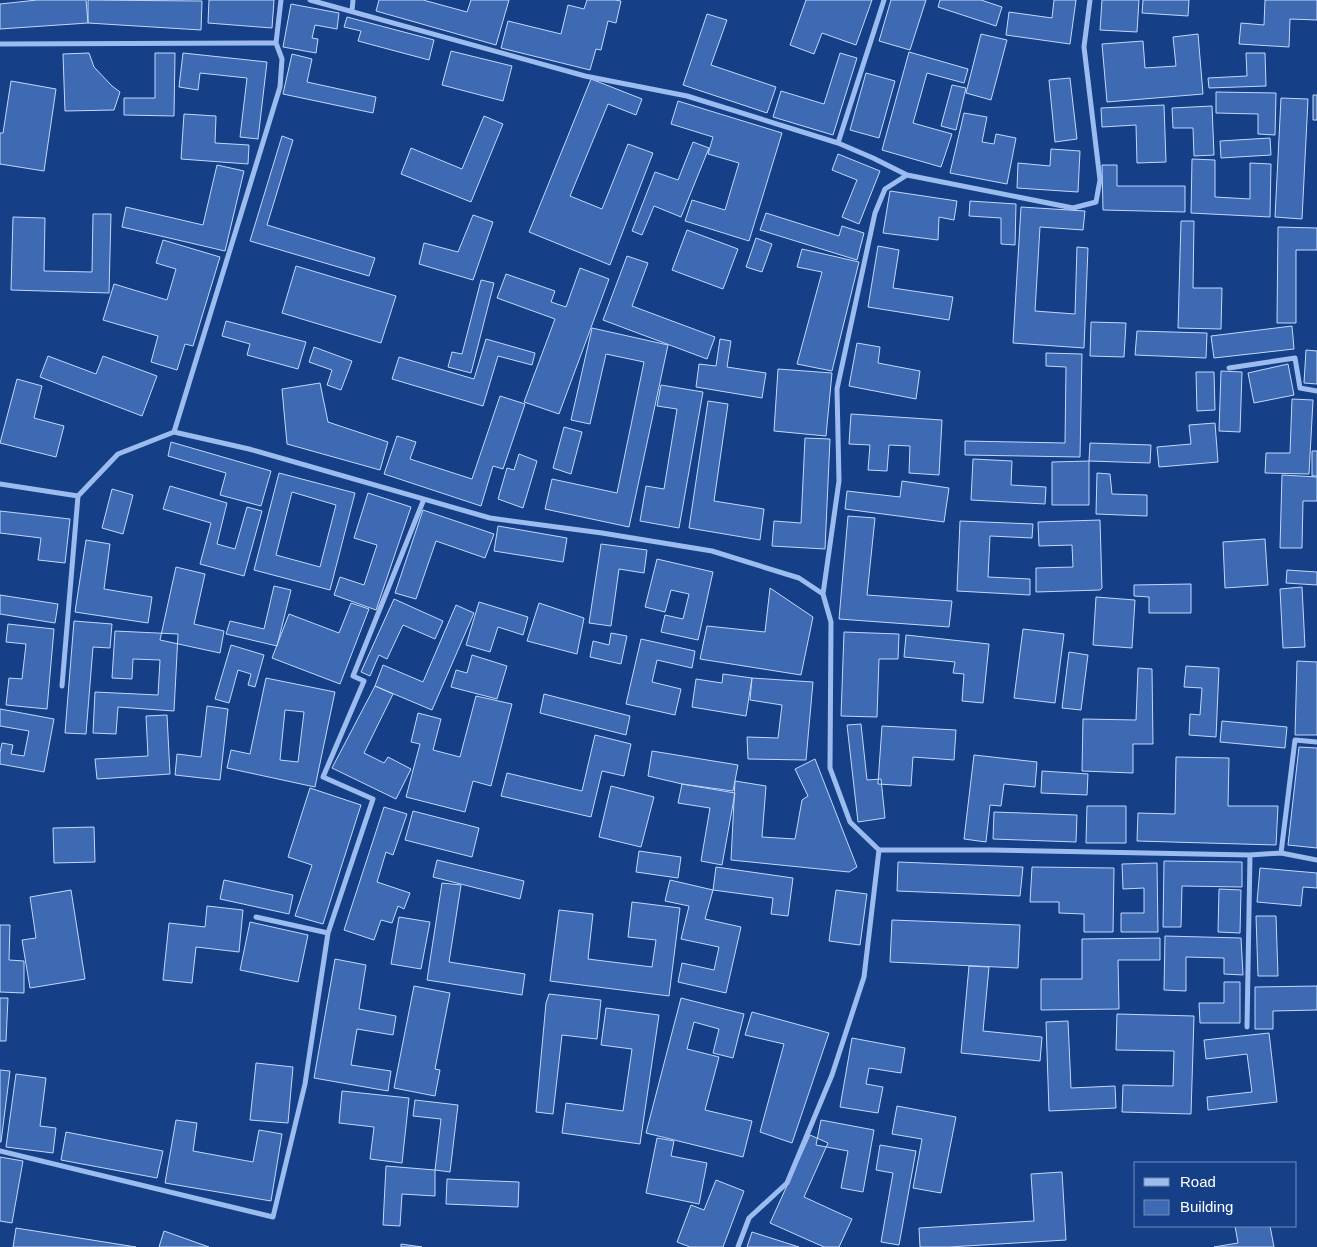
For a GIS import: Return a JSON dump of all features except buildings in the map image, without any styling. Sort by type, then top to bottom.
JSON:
[{"type":"street","points":[[174,432],[280,87],[282,59],[276,43],[281,0]]},
{"type":"street","points":[[310,0],[585,76],[687,96],[838,143],[907,175],[1073,208],[1096,202],[1100,180],[1084,47],[1090,0]]},
{"type":"street","points":[[352,11],[353,0]]},
{"type":"street","points":[[838,143],[884,0]]},
{"type":"street","points":[[0,44],[276,43]]},
{"type":"street","points":[[907,175],[885,189],[875,214],[837,389],[839,481],[823,594],[831,622],[830,768],[850,822],[878,850],[991,850],[1250,855],[1281,853],[1317,860]]},
{"type":"street","points":[[1229,368],[1295,358],[1300,388],[1317,391]]},
{"type":"street","points":[[62,686],[78,496],[118,454],[174,432],[249,449],[490,518],[602,533],[712,551],[799,578],[823,594]]},
{"type":"street","points":[[0,484],[78,496]]},
{"type":"street","points":[[0,1150],[273,1217],[305,1084],[328,933],[373,799],[323,776],[364,681],[353,676],[424,499]]},
{"type":"street","points":[[1281,853],[1295,740],[1317,742]]},
{"type":"street","points":[[738,1247],[749,1218],[788,1183],[832,1075],[864,977],[878,850]]},
{"type":"street","points":[[1247,1027],[1250,855]]},
{"type":"street","points":[[256,917],[328,933]]}]
